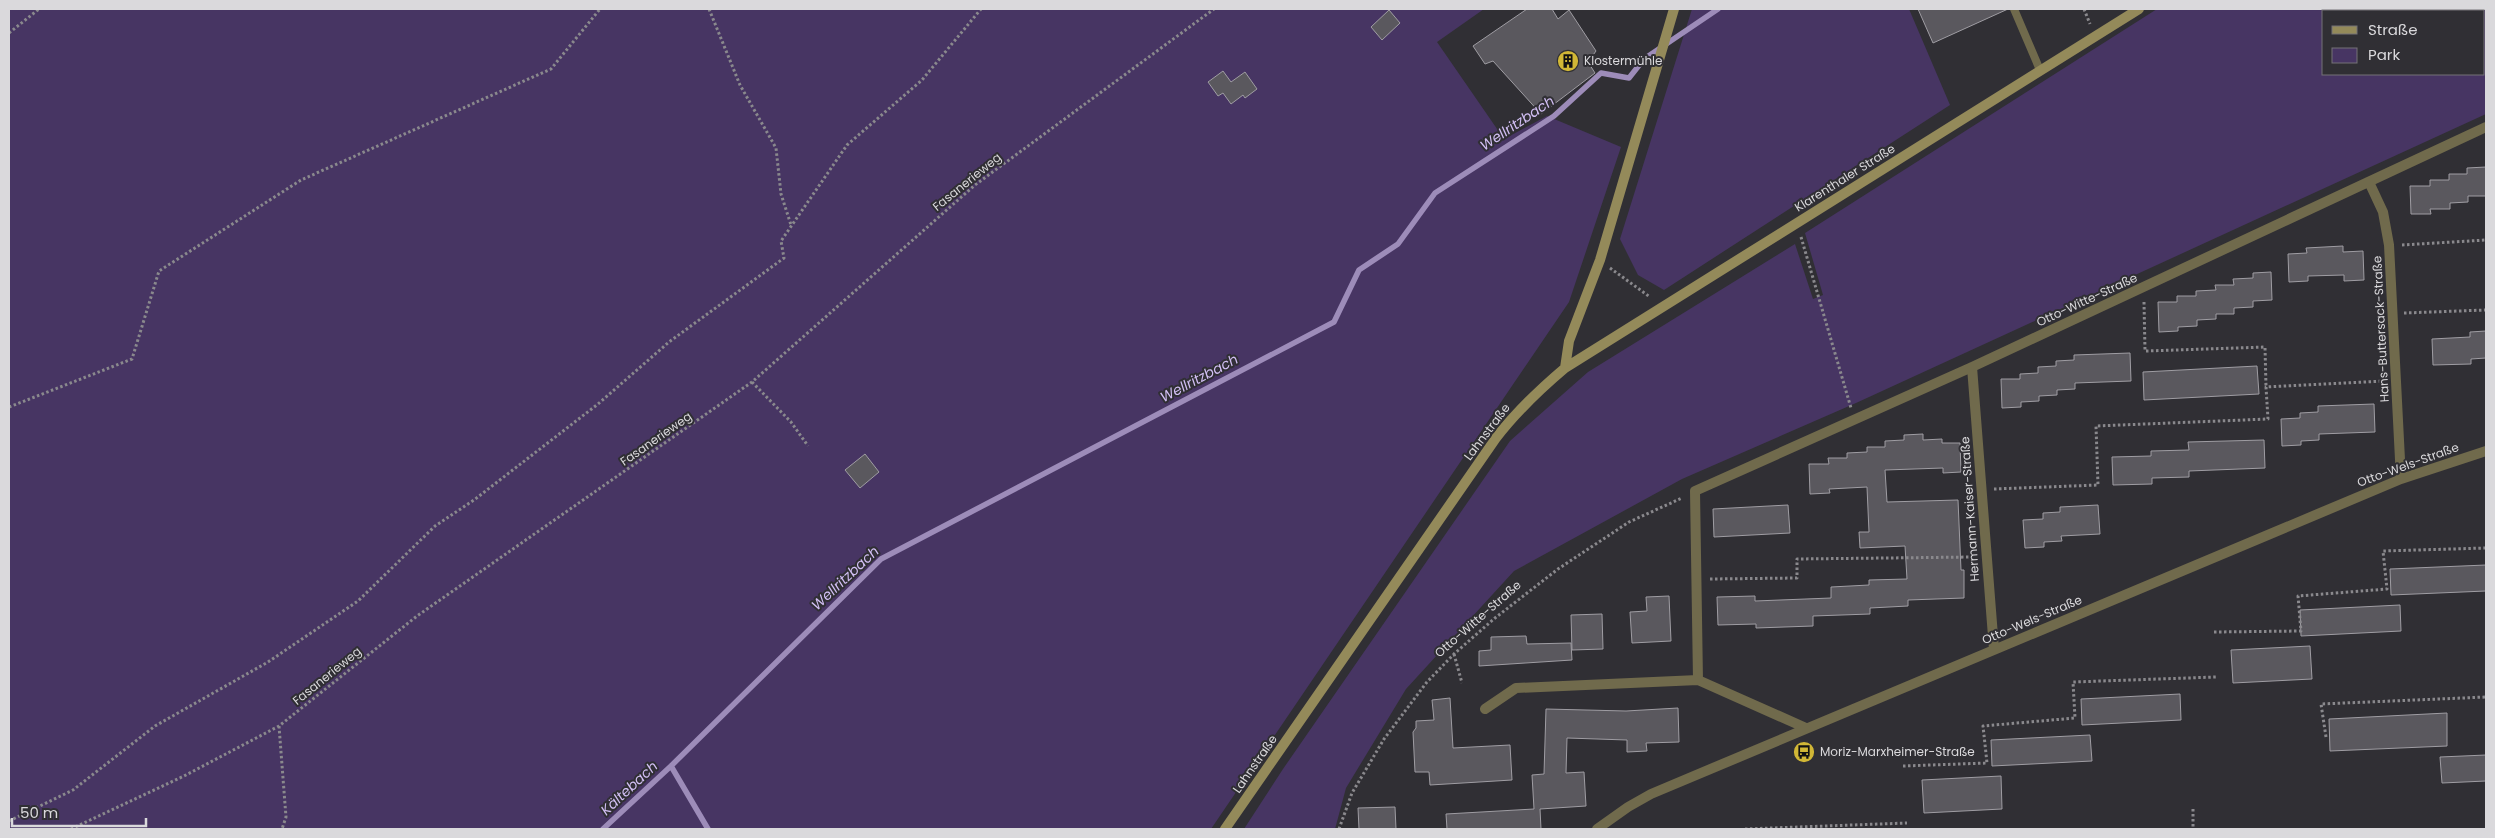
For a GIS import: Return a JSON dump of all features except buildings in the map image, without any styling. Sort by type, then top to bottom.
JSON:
[{"type":"main road","name":"Klarenthaler Straße","points":[[1564,368],[2139,9]]},
{"type":"main road","points":[[1564,368],[1572,331],[1600,260],[1673,13]]},
{"type":"main road","name":"Lahnstraße","points":[[1225,829],[1496,438],[1523,405],[1564,368]]},
{"type":"street","name":"Otto-Witte-Straße","points":[[1696,491],[1972,367],[2486,127]]},
{"type":"street","name":"Hans-Buttersack-Straße","points":[[2369,182],[2383,212],[2389,245],[2401,479]]},
{"type":"street","name":"Hermann-Kaiser-Straße","points":[[1972,367],[1994,649]]},
{"type":"street","name":"Otto-Wels-Straße","points":[[1597,829],[1628,807],[1651,794],[1806,728],[2401,479],[2486,451]]},
{"type":"street","points":[[1696,491],[1698,680]]},
{"type":"street","points":[[1484,709],[1516,688],[1698,680],[1806,728]]},
{"type":"lane","points":[[2014,9],[2040,70]]},
{"type":"path","points":[[9,33],[39,9]]},
{"type":"path","points":[[9,407],[132,359],[159,271],[301,180],[551,69],[600,9]]},
{"type":"path","points":[[709,9],[740,85],[776,148],[780,194],[791,226]]},
{"type":"path","points":[[9,821],[73,790],[154,726],[236,681],[358,601],[435,526],[510,473],[598,404],[670,342],[784,258],[781,241],[847,145],[922,80],[981,9]]},
{"type":"path","name":"Fasanerieweg","points":[[70,829],[184,776],[279,726],[417,616],[752,382],[975,184],[1214,9]]},
{"type":"path","points":[[1796,223],[1854,419]]},
{"type":"path","points":[[2389,245],[2486,240]]},
{"type":"path","points":[[1600,260],[1650,296]]},
{"type":"path","points":[[1981,490],[2098,485],[2096,426],[2268,419],[2265,347],[2146,351],[2144,287]]},
{"type":"path","points":[[2392,313],[2486,310]]},
{"type":"path","points":[[2266,387],[2396,381]]},
{"type":"path","points":[[752,382],[791,422],[808,446]]},
{"type":"path","name":"Otto-Witte-Straße","points":[[1339,829],[1352,793],[1384,739],[1427,682],[1454,654],[1495,618],[1558,569],[1629,522],[1696,491]]},
{"type":"path","points":[[2214,632],[2301,631],[2298,596],[2387,589],[2383,551],[2486,548]]},
{"type":"path","points":[[1697,580],[1797,578],[1797,559],[1986,556]]},
{"type":"path","points":[[1454,654],[1462,683]]},
{"type":"path","points":[[1903,766],[1988,763],[1983,726],[2075,718],[2073,682],[2216,677]]},
{"type":"path","points":[[2326,737],[2321,704],[2486,696]]},
{"type":"path","points":[[279,726],[286,817],[282,829]]},
{"type":"path","points":[[2193,809],[2193,829]]},
{"type":"path","points":[[1746,829],[1907,823]]},
{"type":"green space","points":[[9,9],[1484,9],[1437,42],[1504,139],[1547,116],[1621,147],[1569,302],[1211,829],[9,829]]},
{"type":"green space","points":[[1692,9],[1909,9],[1950,105],[1664,290],[1638,275],[1620,239]]},
{"type":"green space","points":[[2157,9],[2486,9],[2486,114],[1856,403],[1682,479],[1514,571],[1406,689],[1346,788],[1335,829],[1244,829],[1283,769],[1510,441],[1588,372],[1795,244],[1813,299],[1823,295],[1805,233]]},
{"type":"waterway","name":"Wellritzbach","points":[[603,829],[671,766],[881,559],[1334,322],[1359,270],[1398,244],[1435,193],[1554,116],[1601,73],[1629,78],[1644,59],[1718,9]]},
{"type":"waterway","points":[[671,766],[708,829]]},
{"type":"place","name":"Klostermühle","points":[[1568,61]]},
{"type":"place","name":"Moriz-Marxheimer-Straße","points":[[1804,752]]},
{"type":"water label","name":"Kältebach","points":[[629,788]]}]
